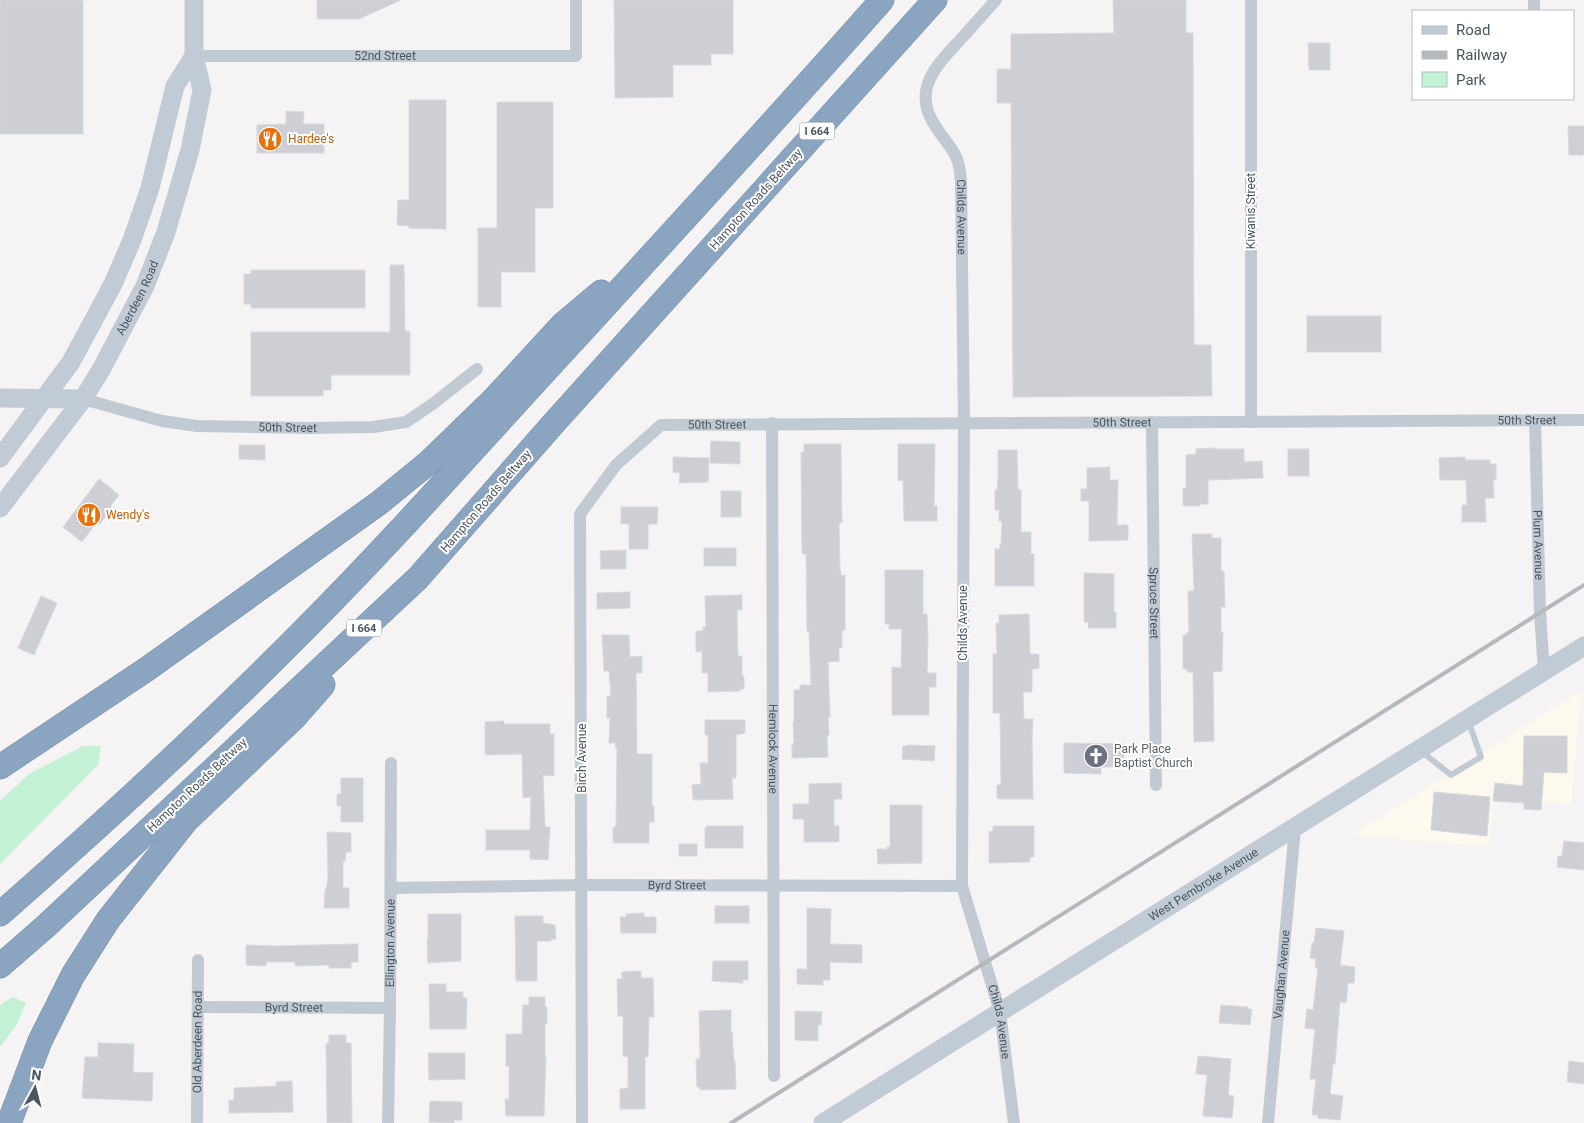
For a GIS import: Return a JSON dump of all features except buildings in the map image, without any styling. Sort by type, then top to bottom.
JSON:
[{"type":"highway","points":[[0,914],[101,825],[304,630],[422,506],[796,97],[882,0]]},
{"type":"highway","name":"Hampton Roads Beltway","points":[[0,966],[53,919],[418,578],[566,409],[935,0]]},
{"type":"highway","points":[[0,767],[147,669],[379,503],[428,463],[488,406],[562,324],[676,228]]},
{"type":"highway","points":[[8,1123],[40,1041],[73,975],[108,920],[186,821],[294,718],[418,578]]},
{"type":"main road","name":"Aberdeen Road","points":[[0,508],[83,400],[145,286],[175,206],[190,150],[202,90],[194,56],[194,0]]},
{"type":"main road","points":[[0,458],[71,362],[122,264],[150,188],[174,86],[194,56]]},
{"type":"main road","points":[[0,398],[83,400]]},
{"type":"main road","name":"West Pembroke Avenue","points":[[823,1123],[1584,646]]},
{"type":"street","name":"52nd Street","points":[[194,56],[576,56],[576,0]]},
{"type":"street","name":"Childs Avenue","points":[[996,0],[937,66],[927,85],[926,96],[928,111],[934,124],[954,150],[960,170],[964,422],[962,886],[1000,1012],[1014,1123]]},
{"type":"street","name":"Kiwanis Street","points":[[1251,0],[1251,422]]},
{"type":"street","name":"50th Street","points":[[83,400],[162,421],[197,426],[372,427],[406,422],[434,403],[477,369]]},
{"type":"street","name":"Plum Avenue","points":[[1535,420],[1540,613],[1544,671]]},
{"type":"street","name":"50th Street","points":[[661,425],[1584,420]]},
{"type":"street","name":"Spruce Street","points":[[1152,422],[1156,786]]},
{"type":"street","name":"Hemlock Avenue","points":[[772,423],[774,1076]]},
{"type":"street","name":"Birch Avenue","points":[[582,1123],[583,885],[580,514],[616,465],[661,425]]},
{"type":"street","name":"Ellington Avenue","points":[[388,1123],[392,763]]},
{"type":"street","name":"Vaughan Avenue","points":[[1268,1123],[1295,828]]},
{"type":"street","name":"Byrd Street","points":[[391,888],[583,885],[962,886]]},
{"type":"street","name":"Old Aberdeen Road","points":[[197,1123],[198,960]]},
{"type":"street","name":"Byrd Street","points":[[198,1007],[390,1008]]},
{"type":"lane","points":[[1419,749],[1451,775],[1481,757],[1467,719]]},
{"type":"shaded area","points":[[1581,691],[1571,804],[1493,798],[1489,847],[1352,835]]},
{"type":"green space","points":[[83,746],[101,746],[98,765],[0,864],[0,801],[29,774]]},
{"type":"green space","points":[[13,997],[26,1003],[16,1026],[0,1047],[0,1005]]},
{"type":"railway","points":[[731,1123],[1584,585]]},
{"type":"place","name":"Hardee's","points":[[270,139]]},
{"type":"place","name":"Wendy's","points":[[89,515]]},
{"type":"place","name":"Park Place Baptist Church","points":[[1096,756]]}]
